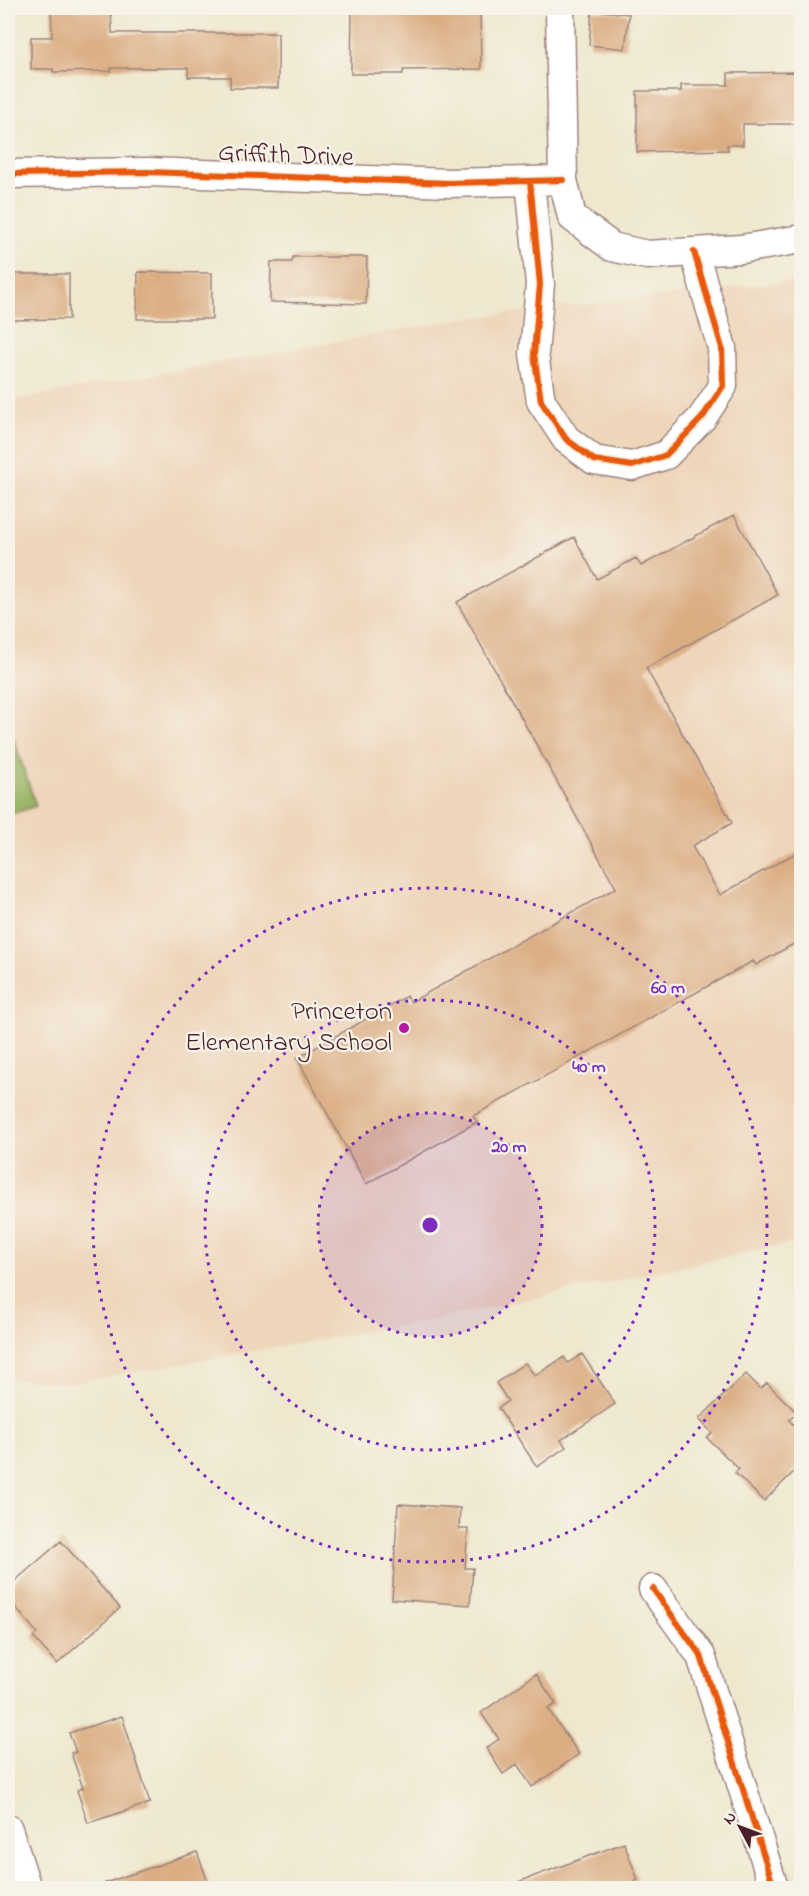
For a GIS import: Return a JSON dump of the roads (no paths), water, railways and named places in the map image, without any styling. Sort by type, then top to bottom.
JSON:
[{"type":"street","points":[[560,8],[563,180],[572,217],[612,247],[646,255],[741,249],[801,239]]},
{"type":"street","name":"Griffith Drive","points":[[8,174],[148,172],[449,183],[563,180]]},
{"type":"street","points":[[530,180],[540,284],[534,354],[541,401],[566,439],[594,460],[632,466],[666,455],[702,418],[723,386],[722,348],[694,252]]},
{"type":"street","points":[[653,1589],[701,1656],[774,1888]]},
{"type":"street","points":[[8,1829],[27,1888]]},
{"type":"place","name":"Princeton Elementary School","points":[[404,1028]]}]
